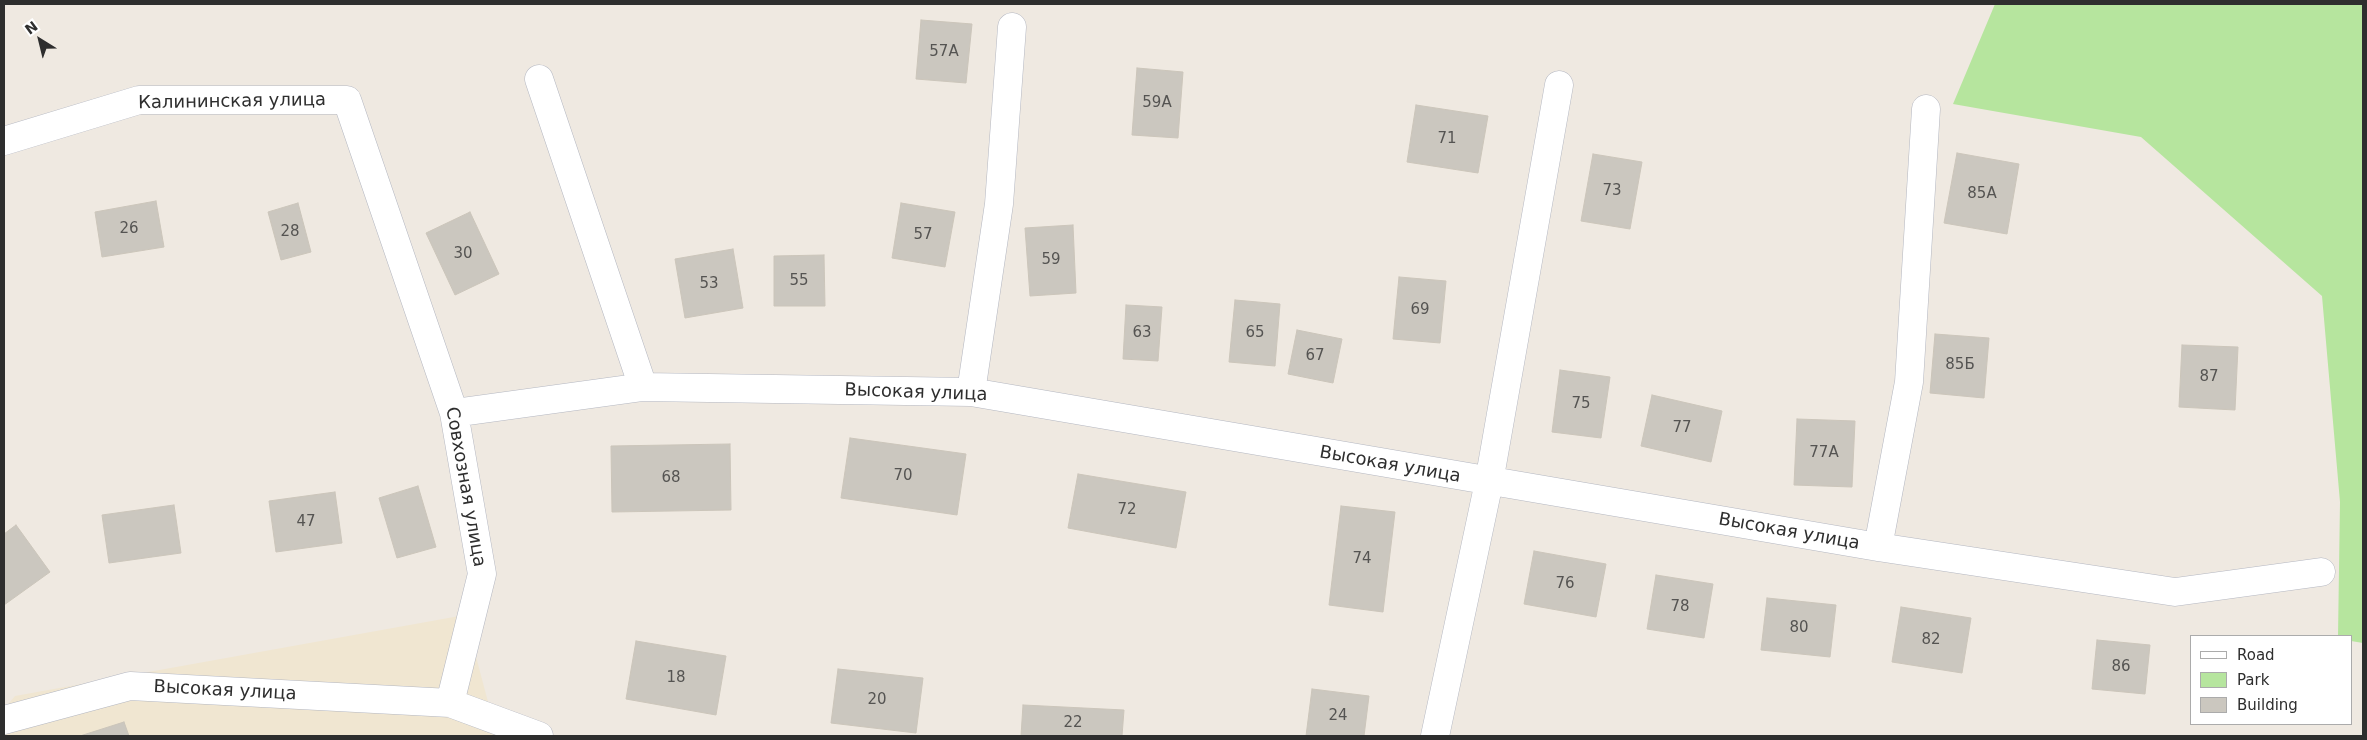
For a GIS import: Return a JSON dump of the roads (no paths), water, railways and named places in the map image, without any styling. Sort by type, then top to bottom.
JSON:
[{"type":"street","points":[[971,392],[999,204],[1012,26]]},
{"type":"street","points":[[539,79],[642,387]]},
{"type":"street","points":[[1435,736],[1489,482],[1560,85]]},
{"type":"street","name":"Калининская улица","points":[[4,142],[139,100],[347,100]]},
{"type":"street","name":"Совхозная улица","points":[[347,100],[454,413],[482,574],[450,703]]},
{"type":"street","points":[[1878,547],[1909,382],[1926,109]]},
{"type":"street","name":"Высокая улица","points":[[454,413],[642,387],[971,392],[1878,547],[2174,592],[2321,572]]},
{"type":"street","name":"Высокая улица","points":[[4,720],[130,686],[450,703]]},
{"type":"street","points":[[450,703],[539,736]]}]
